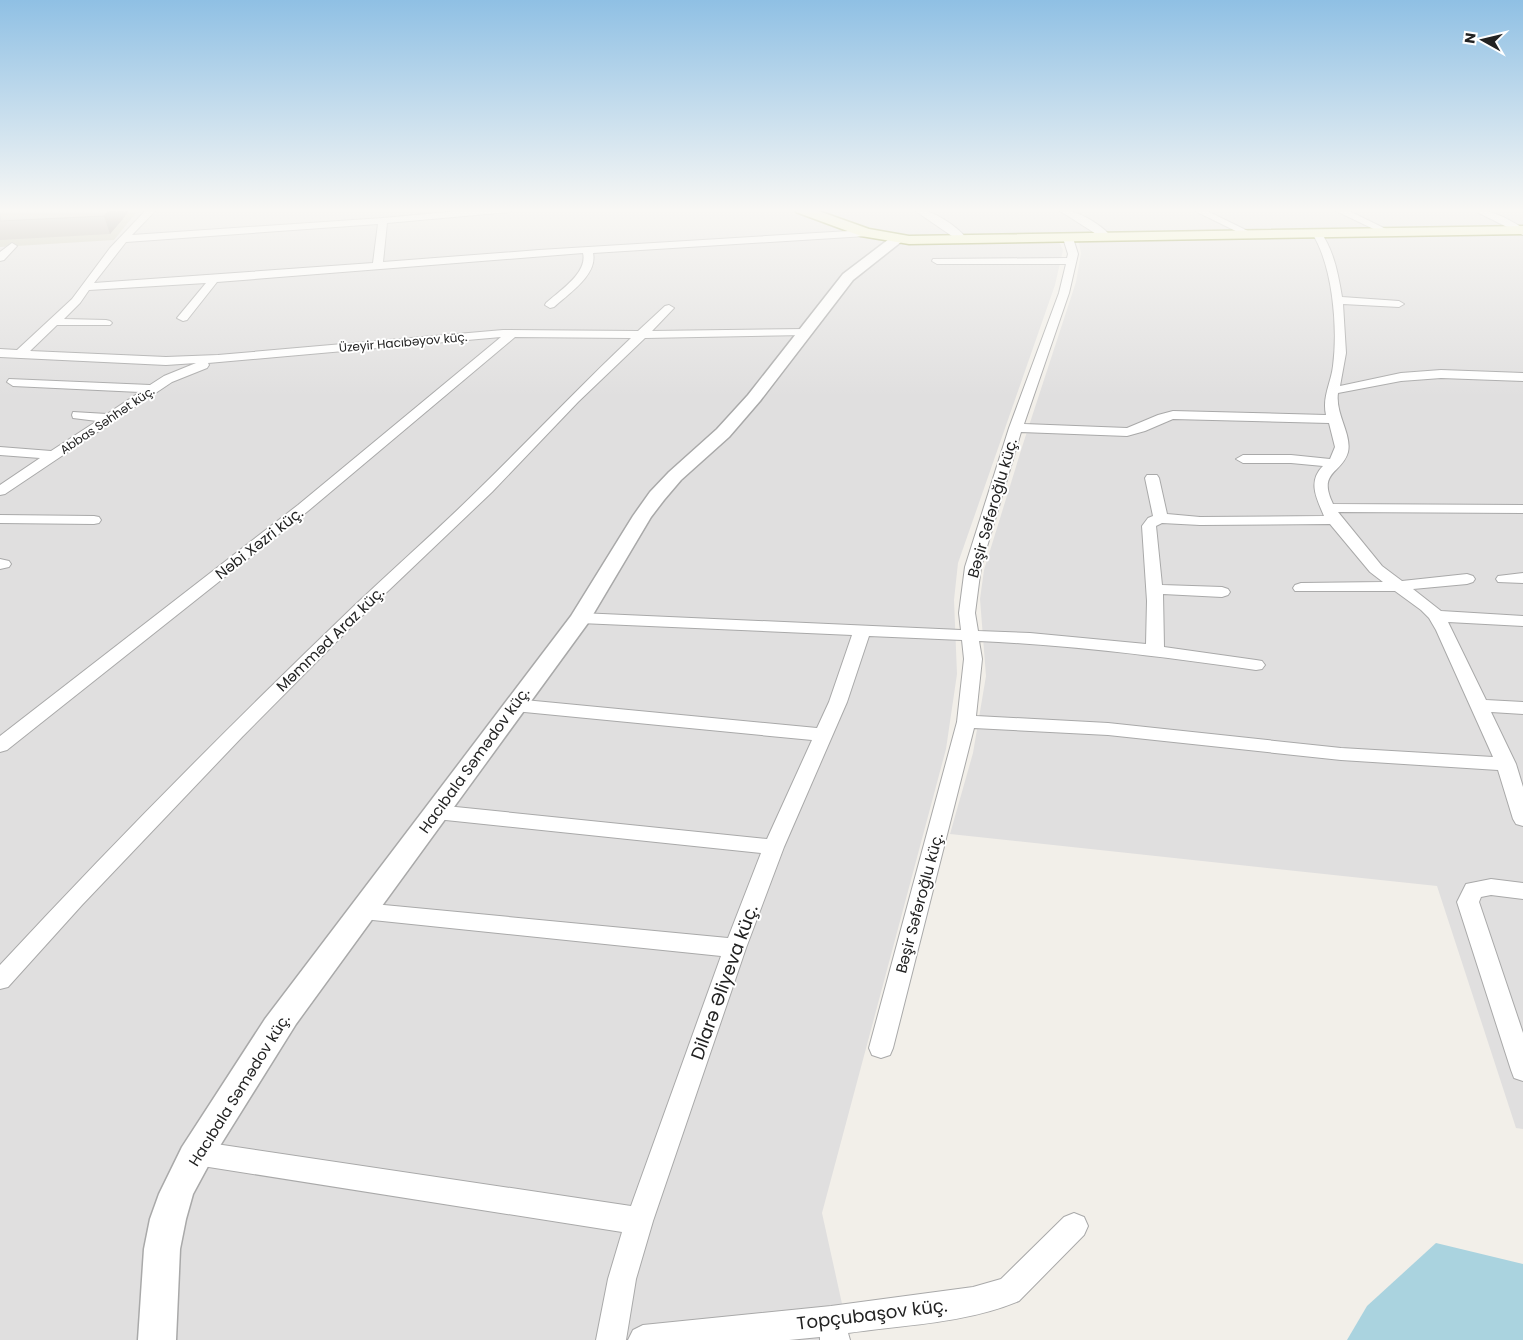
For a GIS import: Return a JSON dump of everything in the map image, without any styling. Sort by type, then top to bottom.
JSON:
[{"type":"street","points":[[20,354],[55,322],[87,288],[99,272]]},
{"type":"street","points":[[87,288],[308,272]]},
{"type":"street","points":[[550,305],[585,272]]},
{"type":"street","name":"Hacıbala Səmədov küç.","points":[[157,1340],[162,1256],[168,1218],[196,1153],[240,1083],[285,1016],[580,618],[642,516],[657,496],[674,476],[723,433],[806,332],[848,277],[855,272]]},
{"type":"street","name":"Bəşir Səfəroğlu küç.","points":[[881,1048],[966,722],[973,659],[967,613],[973,566],[1016,428],[1064,293],[1069,272]]},
{"type":"street","points":[[1331,272],[1338,300],[1339,364],[1332,391],[1333,419],[1342,444],[1341,454],[1322,475],[1321,494],[1330,514],[1376,569],[1436,616],[1506,764],[1522,816]]},
{"type":"street","points":[[183,318],[214,279]]},
{"type":"street","points":[[1338,300],[1399,304]]},
{"type":"street","name":"Məmməd Araz küç.","points":[[0,980],[74,899],[236,732],[361,608],[487,489],[574,399],[669,308]]},
{"type":"street","points":[[55,322],[106,323]]},
{"type":"street","name":"Üzeyir Hacıbəyov küç.","points":[[0,353],[129,360],[218,360],[512,333],[806,332]]},
{"type":"street","name":"Nəbi Xəzri küç.","points":[[0,746],[303,508],[512,333]]},
{"type":"street","name":"Abbas Səhhət küç.","points":[[0,491],[153,389],[188,369],[218,360]]},
{"type":"street","points":[[1332,391],[1409,377],[1441,374],[1523,377]]},
{"type":"street","points":[[13,382],[153,389]]},
{"type":"street","points":[[78,415],[109,418]]},
{"type":"street","points":[[1016,428],[1127,432],[1142,429],[1164,417],[1173,415],[1333,419]]},
{"type":"street","points":[[0,451],[56,455]]},
{"type":"street","points":[[1243,459],[1291,459],[1332,463]]},
{"type":"street","points":[[1152,478],[1161,518]]},
{"type":"street","points":[[1156,651],[1154,589],[1148,526],[1152,521],[1161,518],[1200,521],[1330,514],[1523,509]]},
{"type":"street","points":[[0,519],[94,520]]},
{"type":"street","points":[[1504,579],[1523,578]]},
{"type":"street","points":[[1301,588],[1398,586],[1467,579]]},
{"type":"street","points":[[1154,589],[1222,592]]},
{"type":"street","points":[[1436,616],[1523,621]]},
{"type":"street","points":[[580,618],[1097,643],[1256,665]]},
{"type":"street","name":"Dilarə Əliyeva küç.","points":[[611,1340],[622,1279],[639,1221],[735,948],[774,847],[838,702],[862,632]]},
{"type":"street","points":[[514,706],[824,735]]},
{"type":"street","points":[[1480,706],[1523,708]]},
{"type":"street","points":[[966,722],[1108,729],[1341,754],[1506,764]]},
{"type":"street","points":[[436,812],[774,847]]},
{"type":"street","points":[[1523,891],[1491,887],[1474,890],[1468,902],[1523,1070]]},
{"type":"street","points":[[363,911],[735,948]]},
{"type":"street","points":[[196,1153],[639,1221]]},
{"type":"street","name":"Topçubaşov küç.","points":[[643,1340],[833,1330],[1009,1292],[1074,1226]]},
{"type":"shaded area","points":[[0,272],[1058,272],[958,563],[954,600],[957,674],[946,749],[822,1213],[850,1340],[0,1340]]},
{"type":"shaded area","points":[[1078,272],[1523,272],[1523,1129],[1516,1128],[1437,886],[950,834],[973,753],[986,676],[980,599],[984,570]]},
{"type":"water","points":[[1436,1243],[1523,1264],[1523,1340],[1347,1340],[1367,1306]]}]
